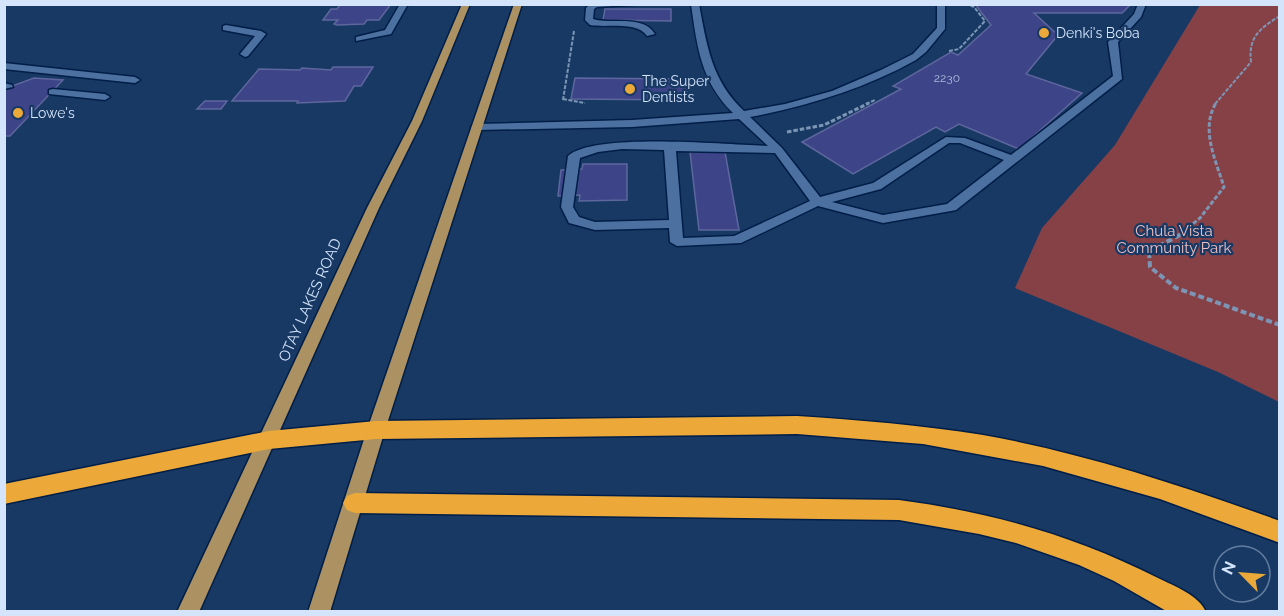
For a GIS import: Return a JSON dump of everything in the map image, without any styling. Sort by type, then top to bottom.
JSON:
[{"type":"highway","points":[[4,494],[269,440],[376,430],[797,425],[902,431],[968,440],[1091,468],[1156,487],[1280,532]]},
{"type":"highway","points":[[355,503],[888,510],[942,515],[985,523],[1059,544],[1147,584],[1193,612]]},
{"type":"main road","name":"OTAY LAKES ROAD","points":[[188,612],[269,440],[373,208],[417,121],[466,4]]},
{"type":"main road","points":[[319,612],[376,430],[518,4]]},
{"type":"lane","points":[[360,39],[388,32],[404,4]]},
{"type":"lane","points":[[640,4],[595,5],[590,8],[589,20],[593,23],[636,25],[647,29],[650,34]]},
{"type":"lane","points":[[695,4],[704,58],[725,99],[778,150],[818,202],[883,219],[951,207],[1118,77],[1113,42],[1138,15],[1142,4]]},
{"type":"lane","points":[[477,127],[687,122],[745,117],[825,98],[865,82],[918,55],[941,29],[941,4]]},
{"type":"lane","points":[[226,28],[261,34],[245,54]]},
{"type":"lane","points":[[4,66],[135,80]]},
{"type":"lane","points":[[52,92],[105,97]]},
{"type":"lane","points":[[670,147],[677,242],[736,240],[818,202],[877,186],[946,140],[961,140],[1012,159]]},
{"type":"lane","points":[[676,224],[595,226],[573,220],[567,207],[574,156],[590,149],[606,146],[778,150]]},
{"type":"path","points":[[1280,16],[1258,29],[1248,47],[1251,62],[1221,92],[1212,106],[1207,129],[1224,187],[1204,216],[1173,242],[1149,251],[1150,267],[1176,288],[1280,325]]},
{"type":"path","points":[[562,105],[575,26]]},
{"type":"green space","name":"Chula Vista Community Park","points":[[1200,5],[1279,5],[1279,402],[1218,372],[1015,288],[1042,228],[1115,145]]},
{"type":"building","points":[[341,4],[391,4],[379,20],[367,20],[364,24],[337,25],[334,24],[338,20],[323,20],[331,9],[337,9]]},
{"type":"building","points":[[975,4],[1131,4],[1122,13],[1034,13],[1058,35],[1026,74],[1082,93],[1019,149],[959,124],[945,132],[936,127],[853,174],[802,142],[901,89],[893,86],[951,52],[958,55],[991,25]]},
{"type":"building","points":[[605,9],[671,9],[671,21],[603,20]]},
{"type":"building","points":[[333,67],[373,67],[361,86],[354,86],[345,101],[297,103],[298,101],[232,101],[259,69],[331,70]]},
{"type":"building","name":"Lowe's","points":[[34,78],[63,80],[10,136],[4,136],[4,89]]},
{"type":"building","name":"The Super Dentists","points":[[575,78],[686,79],[688,100],[571,99]]},
{"type":"building","points":[[205,101],[227,101],[221,109],[197,109]]},
{"type":"building","points":[[690,152],[725,152],[739,230],[699,230]]},
{"type":"building","points":[[583,164],[627,164],[627,200],[579,201],[580,195],[558,196],[561,170],[582,169]]},
{"type":"place","name":"Denki's Boba","points":[[1044,33]]},
{"type":"place","name":"The Super Dentists","points":[[630,89]]},
{"type":"place","name":"Lowe's","points":[[18,113]]}]
